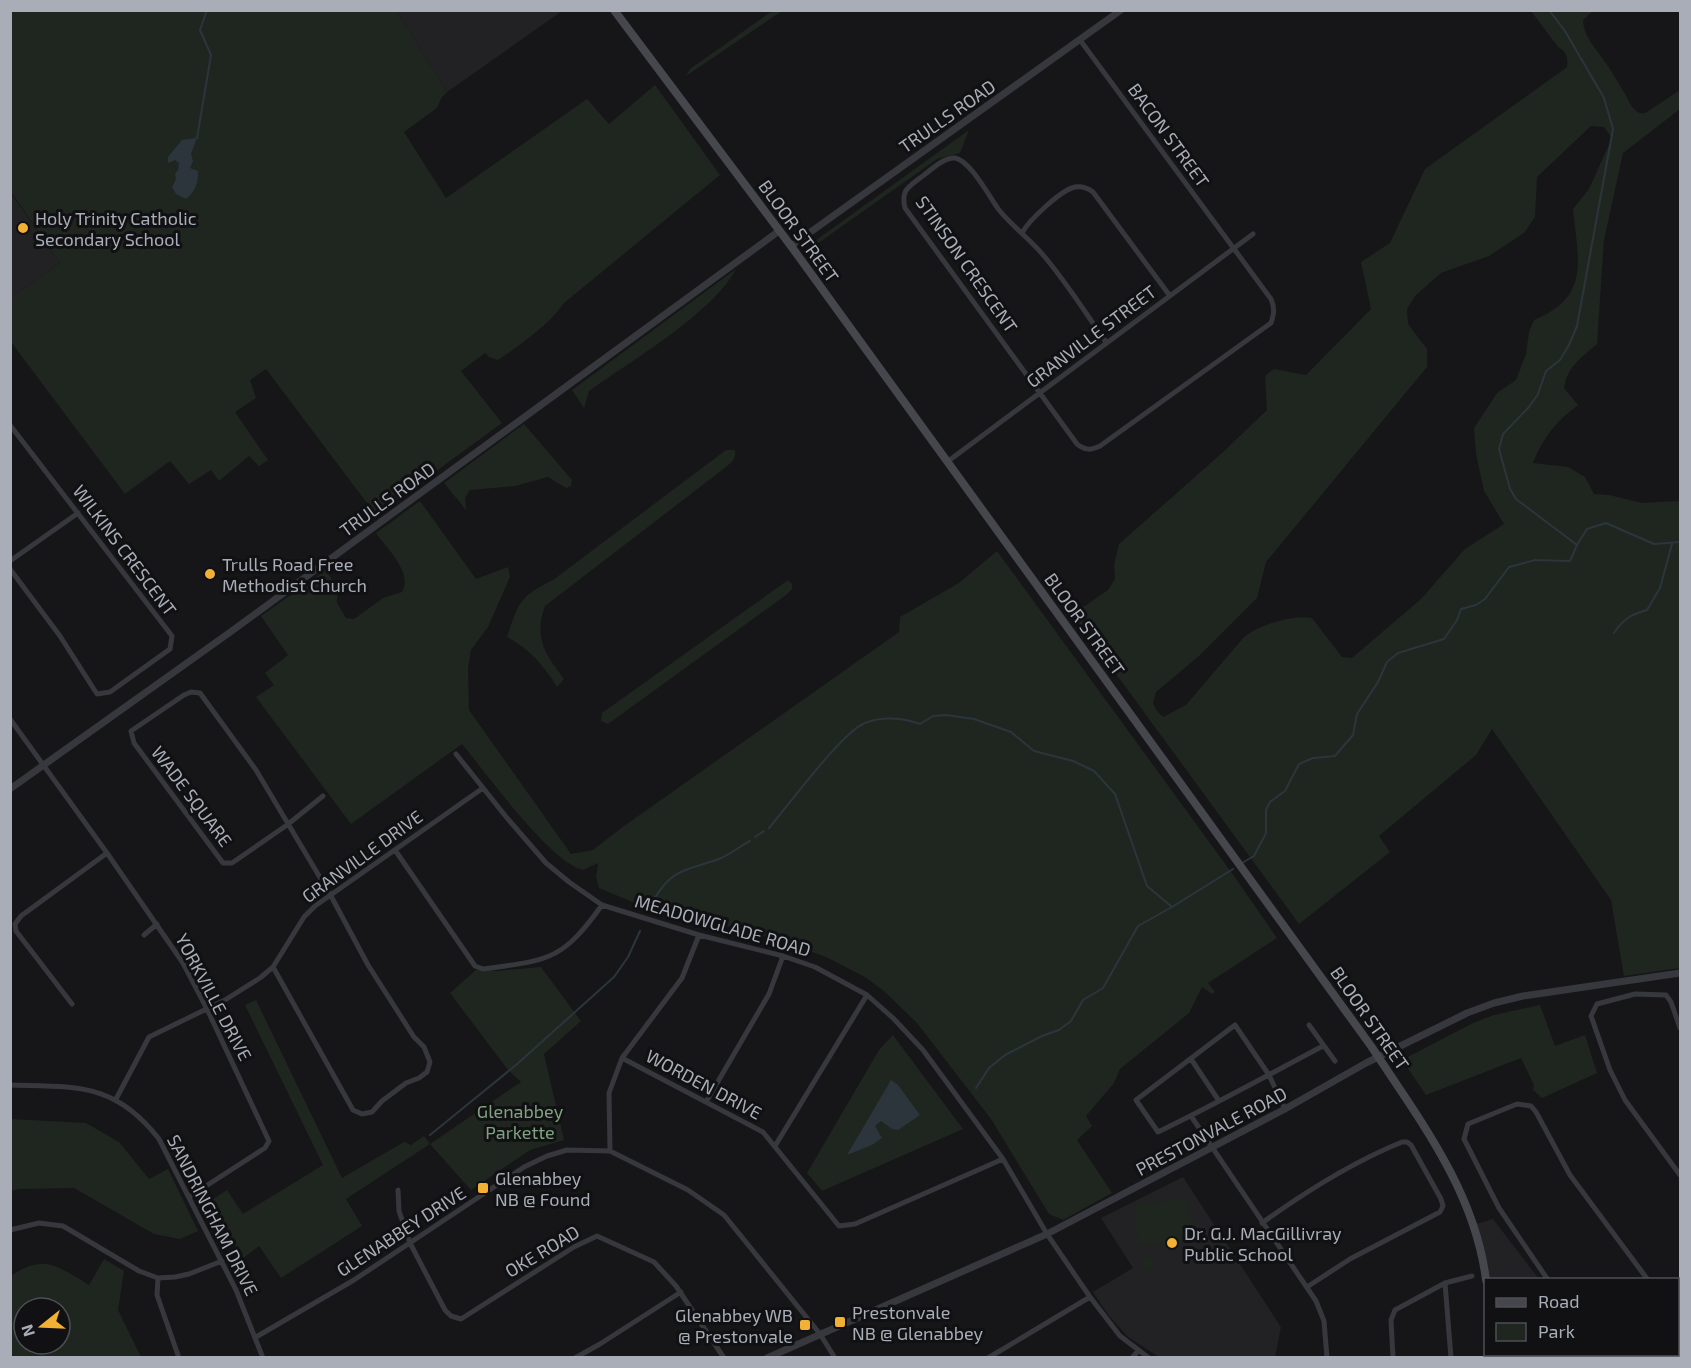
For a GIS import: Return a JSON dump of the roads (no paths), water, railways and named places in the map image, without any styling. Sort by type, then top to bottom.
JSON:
[{"type":"main road","name":"BLOOR STREET","points":[[614,10],[791,246],[1378,1058],[1442,1155],[1456,1182],[1479,1241],[1486,1278]]},
{"type":"street","name":"TRULLS ROAD","points":[[791,246],[1121,10]]},
{"type":"street","name":"BACON STREET","points":[[1039,392],[1077,444],[1084,449],[1092,450],[1261,330],[1271,322],[1274,314],[1271,299],[1080,40]]},
{"type":"street","name":"STINSON CRESCENT","points":[[1039,392],[905,208],[903,198],[905,191],[945,160],[954,158],[961,160],[969,167],[999,209],[1054,269],[1106,342]]},
{"type":"street","points":[[1022,233],[1036,214],[1069,190],[1086,187],[1093,192],[1170,296]]},
{"type":"street","name":"TRULLS ROAD","points":[[10,789],[260,610],[779,231]]},
{"type":"street","name":"GRANVILLE STREET","points":[[947,462],[1253,234]]},
{"type":"street","name":"WILKINS CRESCENT","points":[[10,425],[172,636],[170,649],[110,692],[97,694],[60,636],[10,569]]},
{"type":"street","points":[[10,561],[78,513]]},
{"type":"street","name":"WADE SQUARE","points":[[273,967],[353,1110],[362,1114],[372,1112],[382,1101],[406,1083],[427,1072],[430,1062],[424,1047],[414,1037],[368,965],[331,896],[256,771],[200,693],[191,692],[184,695],[131,731],[134,743],[223,863],[232,863],[287,825]]},
{"type":"street","name":"YORKVILLE DRIVE","points":[[10,719],[183,963],[269,1141],[265,1148],[189,1197]]},
{"type":"street","name":"MEADOWGLADE ROAD","points":[[456,754],[546,863],[602,905],[699,935],[783,956],[815,968],[867,995],[893,1018],[923,1050],[1003,1159],[1047,1234],[1090,1298],[1120,1336],[1149,1358]]},
{"type":"street","name":"GRANVILLE DRIVE","points":[[116,1099],[148,1037],[207,1009],[260,978],[273,967],[304,916],[315,906],[483,788]]},
{"type":"street","points":[[287,825],[323,796]]},
{"type":"street","points":[[395,850],[475,966],[483,969],[536,962],[560,952],[582,932],[602,905]]},
{"type":"street","points":[[72,1004],[16,931],[15,924],[21,916],[107,853]]},
{"type":"street","points":[[144,935],[157,924]]},
{"type":"street","points":[[610,1151],[609,1093],[622,1058],[682,978],[699,935]]},
{"type":"street","points":[[706,1102],[769,994],[783,956]]},
{"type":"street","name":"PRESTONVALE ROAD","points":[[767,1358],[1047,1234],[1467,1013],[1523,996],[1680,973]]},
{"type":"street","points":[[1680,1028],[1671,1002],[1666,995],[1635,994],[1597,1004],[1591,1016],[1610,1070],[1625,1100],[1680,1175]]},
{"type":"street","points":[[775,1146],[867,995]]},
{"type":"street","points":[[1285,1109],[1269,1075],[1235,1025],[1136,1100],[1158,1132],[1191,1116],[1269,1075],[1323,1046]]},
{"type":"street","points":[[1309,1025],[1335,1061]]},
{"type":"street","name":"WORDEN DRIVE","points":[[622,1058],[763,1132],[839,1226],[855,1224],[1003,1159]]},
{"type":"street","points":[[1191,1059],[1219,1101]]},
{"type":"street","name":"SANDRINGHAM DRIVE","points":[[10,1085],[64,1086],[93,1090],[116,1099],[147,1125],[159,1139],[222,1261],[256,1337],[262,1358]]},
{"type":"street","points":[[1547,1278],[1499,1208],[1464,1138],[1468,1124],[1518,1104],[1531,1106],[1536,1112],[1570,1175],[1647,1278]]},
{"type":"street","points":[[1191,1116],[1316,1301],[1324,1321],[1327,1358]]},
{"type":"street","points":[[1262,1223],[1304,1192],[1401,1142],[1411,1145],[1441,1199],[1442,1209],[1350,1259],[1307,1287]]},
{"type":"street","name":"GLENABBEY DRIVE","points":[[256,1337],[354,1280],[524,1167],[567,1150],[610,1151],[688,1190],[724,1215],[820,1334],[836,1358]]},
{"type":"street","points":[[398,1190],[399,1211],[410,1243]]},
{"type":"street","points":[[10,1230],[39,1223],[63,1226],[139,1271],[158,1278],[175,1278],[222,1261]]},
{"type":"street","name":"OKE ROAD","points":[[410,1243],[445,1310],[451,1317],[460,1319],[574,1247],[597,1236],[654,1262],[681,1292],[724,1358]]},
{"type":"street","points":[[1393,1358],[1391,1320],[1395,1310],[1445,1283],[1472,1276]]},
{"type":"street","points":[[158,1278],[157,1295],[179,1358]]},
{"type":"street","points":[[1445,1283],[1451,1358]]},
{"type":"street","points":[[575,1358],[681,1292]]},
{"type":"street","points":[[988,1358],[1090,1298]]},
{"type":"street","points":[[1132,1358],[1138,1351]]},
{"type":"waterway","points":[[197,138],[211,55],[200,30],[207,10]]},
{"type":"waterway","points":[[1549,10],[1565,31],[1604,98],[1613,129],[1577,326],[1560,360],[1546,371],[1538,394],[1503,434],[1499,449],[1510,489],[1516,499],[1577,545]]},
{"type":"waterway","points":[[1242,863],[1254,856],[1266,833],[1266,810],[1270,802],[1285,791],[1299,764],[1313,758],[1335,756],[1353,735],[1357,714],[1378,682],[1387,662],[1398,653],[1444,639],[1457,620],[1461,609],[1476,605],[1485,599],[1509,567],[1535,560],[1570,561],[1587,529],[1606,523],[1654,544],[1680,542]]},
{"type":"waterway","points":[[1614,633],[1628,618],[1647,610],[1660,588],[1672,544]]},
{"type":"waterway","points":[[769,828],[830,754],[855,729],[865,723],[879,719],[892,719],[920,724],[933,716],[946,715],[974,719],[1011,732],[1034,751],[1073,761],[1094,771],[1115,794],[1147,886],[1172,907]]},
{"type":"waterway","points":[[755,837],[764,831]]},
{"type":"waterway","points":[[653,901],[667,881],[675,875],[725,856],[750,841]]},
{"type":"waterway","points":[[976,1088],[989,1068],[1005,1055],[1059,1030],[1071,1021],[1083,1000],[1103,988],[1138,926],[1233,869]]},
{"type":"waterway","points":[[430,1135],[516,1065],[614,977],[628,957],[640,931]]},
{"type":"place","name":"Holy Trinity Catholic Secondary School","points":[[23,228]]},
{"type":"place","name":"Trulls Road Free Methodist Church","points":[[210,574]]},
{"type":"place","name":"Glenabbey NB @ Found","points":[[483,1188]]},
{"type":"place","name":"Dr. G.J. MacGillivray Public School","points":[[1172,1243]]},
{"type":"place","name":"Prestonvale NB @ Glenabbey","points":[[840,1322]]},
{"type":"place","name":"Glenabbey WB @ Prestonvale","points":[[805,1325]]},
{"type":"park label","name":"Glenabbey Parkette","points":[[520,1121]]}]
